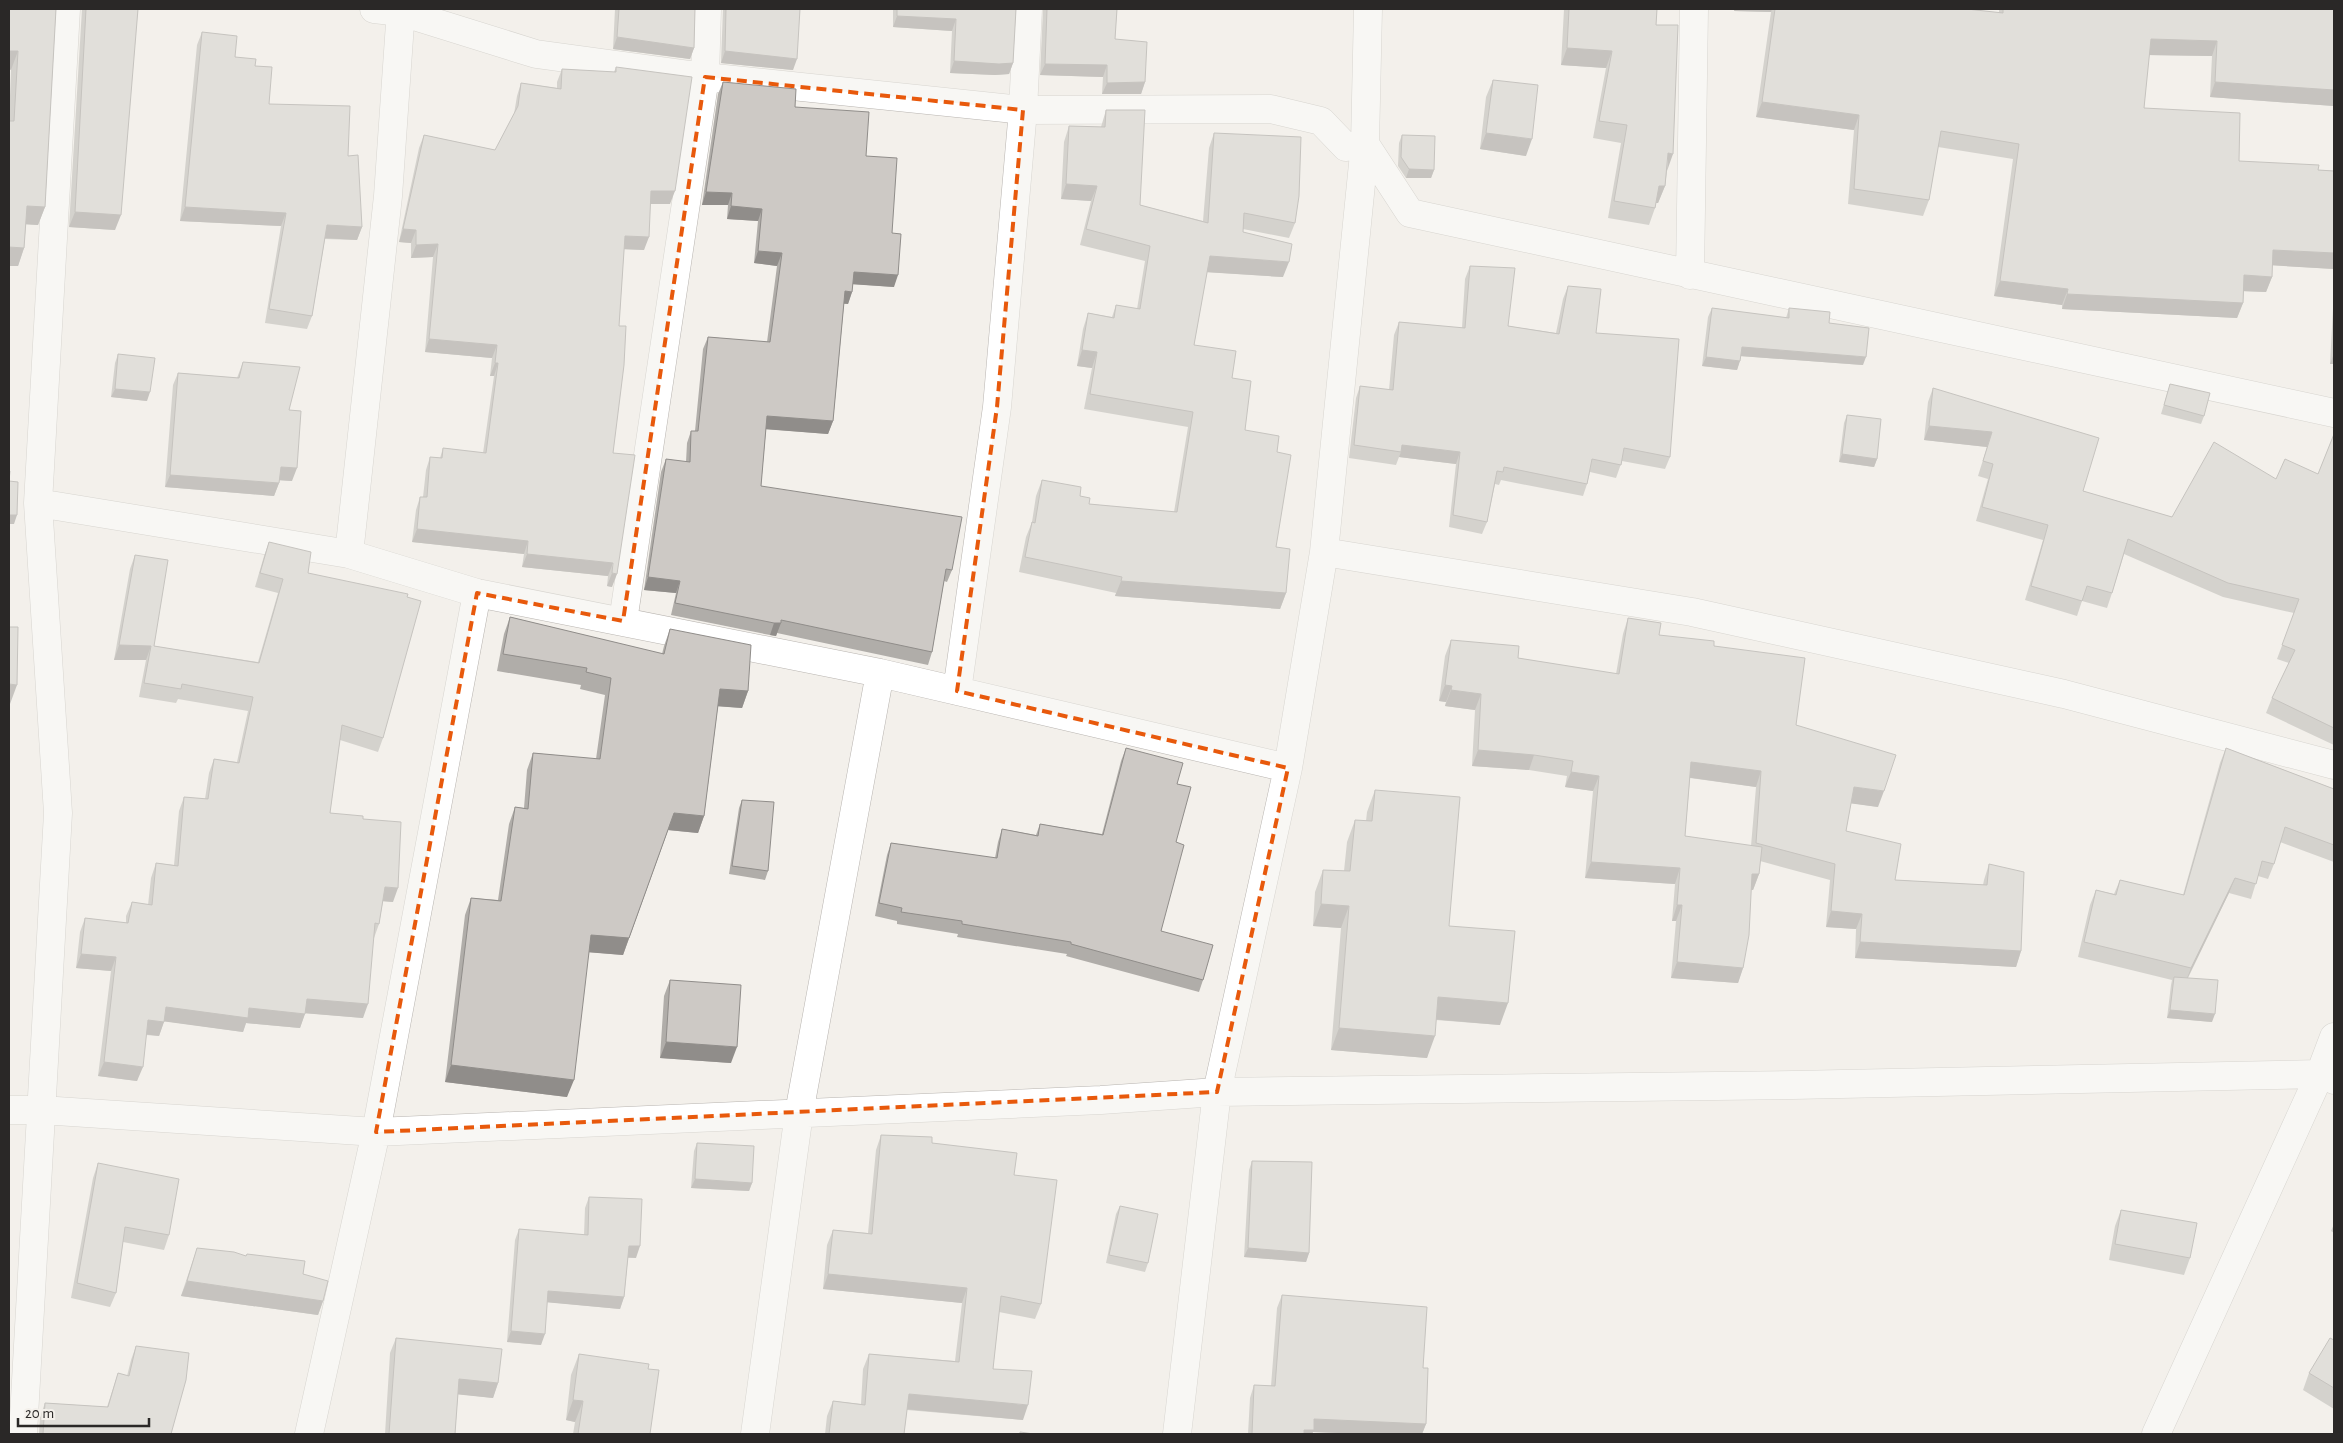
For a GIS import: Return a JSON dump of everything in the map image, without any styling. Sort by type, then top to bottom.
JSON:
[{"type":"street","points":[[23,1434],[58,813],[38,503],[66,9]]},
{"type":"street","points":[[374,9],[401,10],[536,54],[705,78],[1023,110],[1271,109],[1322,122],[1346,147],[1365,144]]},
{"type":"street","points":[[623,621],[705,78],[707,9]]},
{"type":"street","points":[[957,691],[997,407],[1023,110],[1028,9]]},
{"type":"street","points":[[1177,1434],[1217,1092],[1288,768],[1324,552],[1365,144],[1368,9]]},
{"type":"street","points":[[1690,275],[1694,9]]},
{"type":"street","points":[[349,554],[388,196],[401,10]]},
{"type":"street","points":[[1365,144],[1410,213],[2334,414]]},
{"type":"street","points":[[1360,184],[1627,242],[1955,318],[2215,373],[2334,404]]},
{"type":"street","points":[[38,503],[349,554],[477,592],[880,674],[1288,768]]},
{"type":"street","points":[[1324,552],[1692,612],[2064,694],[2334,765]]},
{"type":"street","points":[[309,1434],[376,1132],[477,592]]},
{"type":"street","points":[[755,1434],[799,1113],[880,674]]},
{"type":"street","points":[[2156,1434],[2327,1077],[2334,1037]]},
{"type":"street","points":[[9,1110],[41,1110],[376,1132],[1101,1100],[1217,1092],[2327,1077]]},
{"type":"highlighted area","points":[[705,77],[1023,110],[997,407],[957,691],[1288,768],[1217,1092],[376,1132],[477,593],[623,621]]},
{"type":"building","points":[[9,9],[56,9],[45,207],[27,206],[24,248],[9,247],[9,121],[14,121],[18,51],[9,51]]},
{"type":"building","points":[[86,9],[138,9],[121,215],[75,212]]},
{"type":"building","points":[[619,9],[695,9],[694,48],[617,37]]},
{"type":"building","points":[[726,9],[800,9],[797,59],[725,51]]},
{"type":"building","points":[[897,9],[1016,9],[1013,63],[954,61],[956,19],[897,16]]},
{"type":"building","points":[[1047,9],[1117,9],[1115,39],[1147,42],[1145,82],[1107,83],[1107,65],[1045,64]]},
{"type":"building","points":[[1569,9],[1657,9],[1656,25],[1678,25],[1673,154],[1668,153],[1665,186],[1659,186],[1655,208],[1614,201],[1627,125],[1599,121],[1612,51],[1567,48]]},
{"type":"building","points":[[1775,9],[1967,9],[2003,13],[2003,9],[2334,9],[2334,90],[2215,82],[2217,41],[2151,39],[2144,108],[2240,113],[2239,161],[2319,165],[2318,170],[2334,171],[2334,253],[2273,250],[2272,277],[2244,275],[2243,303],[2067,294],[2068,289],[2000,281],[2019,144],[1941,131],[1929,200],[1854,189],[1859,115],[1762,102]]},
{"type":"building","points":[[202,32],[237,36],[235,57],[256,59],[255,66],[272,67],[269,104],[350,106],[348,156],[358,155],[362,227],[327,225],[312,316],[269,309],[286,213],[185,207]]},
{"type":"building","points":[[616,67],[692,77],[675,191],[651,191],[649,237],[625,236],[619,326],[626,326],[624,365],[613,453],[635,455],[617,574],[612,573],[613,563],[527,554],[528,541],[417,529],[420,497],[427,497],[430,457],[442,458],[443,448],[486,453],[498,363],[495,363],[497,345],[429,339],[438,244],[416,245],[416,230],[403,229],[424,135],[495,150],[518,106],[521,83],[561,89],[562,69],[616,72]]},
{"type":"building","points":[[1493,80],[1538,85],[1532,139],[1486,133]]},
{"type":"building","points":[[723,82],[796,89],[795,107],[869,112],[866,156],[897,158],[892,233],[901,234],[898,275],[854,272],[852,292],[845,291],[833,421],[767,416],[761,486],[962,517],[952,570],[946,569],[932,652],[781,620],[781,623],[774,623],[675,603],[680,581],[648,577],[666,459],[690,462],[691,431],[698,431],[708,337],[770,342],[782,253],[758,251],[762,209],[731,206],[732,193],[706,192]]},
{"type":"building","points":[[1106,110],[1145,110],[1140,205],[1208,223],[1214,133],[1301,137],[1299,196],[1295,223],[1244,213],[1243,232],[1292,244],[1289,262],[1210,256],[1194,345],[1236,351],[1232,378],[1251,381],[1245,430],[1279,436],[1277,452],[1291,455],[1276,547],[1290,549],[1286,593],[1121,581],[1122,577],[1025,557],[1032,522],[1035,523],[1042,480],[1081,487],[1080,496],[1090,498],[1089,504],[1177,512],[1193,412],[1090,394],[1097,352],[1082,350],[1088,313],[1114,318],[1116,305],[1140,309],[1150,246],[1086,229],[1097,186],[1066,184],[1069,126],[1105,127]]},
{"type":"building","points":[[1402,135],[1435,136],[1434,170],[1409,169],[1401,157]]},
{"type":"building","points":[[1470,266],[1515,268],[1508,326],[1559,334],[1568,286],[1601,289],[1596,333],[1679,339],[1670,457],[1624,448],[1621,465],[1592,459],[1587,484],[1504,467],[1503,472],[1497,471],[1487,522],[1453,515],[1460,452],[1402,445],[1401,452],[1354,445],[1360,386],[1393,390],[1399,322],[1465,328]]},
{"type":"building","points":[[1712,308],[1789,318],[1789,308],[1830,312],[1829,323],[1869,328],[1866,357],[1742,347],[1740,361],[1706,357]]},
{"type":"building","points":[[118,354],[155,358],[150,392],[115,389]]},
{"type":"building","points":[[243,362],[300,367],[289,410],[301,411],[297,468],[281,467],[279,483],[170,475],[178,373],[239,378]]},
{"type":"building","points":[[2170,384],[2210,393],[2204,416],[2164,405]]},
{"type":"building","points":[[1933,388],[2099,438],[2083,491],[2172,517],[2214,442],[2276,479],[2285,459],[2318,474],[2334,434],[2334,728],[2272,698],[2295,650],[2282,645],[2299,599],[2228,583],[2128,539],[2112,593],[2087,586],[2082,601],[2031,586],[2048,525],[1982,507],[1993,464],[1983,461],[1992,432],[1929,426]]},
{"type":"building","points":[[1847,415],[1881,419],[1877,459],[1842,454]]},
{"type":"building","points":[[9,481],[18,482],[17,515],[9,515]]},
{"type":"building","points":[[269,542],[311,552],[308,573],[408,594],[407,597],[421,601],[383,738],[342,725],[330,813],[363,816],[363,819],[401,822],[398,888],[385,887],[379,924],[375,923],[368,1004],[307,999],[305,1014],[249,1008],[248,1018],[166,1007],[164,1022],[148,1020],[143,1067],[104,1062],[116,957],[81,954],[85,918],[128,923],[132,902],[152,905],[156,863],[178,866],[184,797],[208,799],[214,759],[239,763],[253,697],[182,684],[181,689],[144,683],[151,646],[119,645],[135,555],[168,560],[154,646],[259,663],[283,579],[260,573]]},
{"type":"building","points":[[510,617],[664,654],[670,629],[751,645],[748,691],[720,689],[704,816],[674,813],[629,938],[591,935],[574,1080],[451,1065],[471,898],[501,901],[515,807],[528,809],[533,753],[600,759],[611,678],[586,672],[587,668],[503,654]]},
{"type":"building","points":[[1628,618],[1661,623],[1659,635],[1714,641],[1714,646],[1805,658],[1796,725],[1896,755],[1884,791],[1854,787],[1846,831],[1901,844],[1895,880],[1987,885],[1989,864],[2024,872],[2021,951],[1860,942],[1862,914],[1831,911],[1835,864],[1756,843],[1761,771],[1691,762],[1685,836],[1762,847],[1759,874],[1752,874],[1749,935],[1743,968],[1677,962],[1682,905],[1677,905],[1680,868],[1591,862],[1599,776],[1571,772],[1573,761],[1478,750],[1481,694],[1451,690],[1452,686],[1445,685],[1451,640],[1519,646],[1518,658],[1619,674]]},
{"type":"building","points":[[9,627],[18,627],[17,685],[9,684]]},
{"type":"building","points":[[1126,748],[1183,763],[1177,784],[1191,787],[1176,842],[1184,845],[1161,931],[1213,945],[1203,980],[1071,944],[1071,942],[962,924],[962,921],[901,912],[902,908],[879,903],[891,843],[997,858],[1002,829],[1038,836],[1040,824],[1103,835]]},
{"type":"building","points":[[2226,748],[2334,789],[2334,845],[2285,827],[2274,864],[2262,861],[2256,884],[2235,878],[2191,968],[2084,942],[2096,890],[2116,895],[2120,880],[2184,895]]},
{"type":"building","points":[[1375,790],[1460,797],[1449,926],[1515,931],[1508,1003],[1438,997],[1435,1036],[1339,1028],[1349,906],[1321,904],[1323,870],[1350,871],[1355,820],[1372,821]]},
{"type":"building","points":[[742,800],[774,802],[768,871],[732,866]]},
{"type":"building","points":[[2174,977],[2218,980],[2215,1014],[2170,1010]]},
{"type":"building","points":[[670,980],[741,985],[737,1047],[666,1042]]},
{"type":"building","points":[[881,1135],[932,1137],[932,1143],[1017,1153],[1014,1175],[1057,1180],[1041,1304],[1001,1296],[993,1369],[1032,1371],[1028,1405],[909,1394],[904,1434],[829,1434],[833,1401],[865,1405],[869,1354],[959,1362],[967,1288],[828,1274],[833,1230],[872,1234]]},
{"type":"building","points":[[697,1143],[754,1146],[752,1183],[695,1179]]},
{"type":"building","points":[[1252,1161],[1312,1162],[1309,1253],[1248,1248]]},
{"type":"building","points":[[98,1163],[179,1179],[169,1235],[125,1227],[116,1293],[77,1283]]},
{"type":"building","points":[[589,1197],[642,1199],[640,1246],[629,1246],[624,1297],[548,1291],[545,1334],[511,1331],[519,1229],[588,1235]]},
{"type":"building","points":[[1120,1206],[1158,1214],[1148,1263],[1109,1255]]},
{"type":"building","points":[[2121,1210],[2197,1223],[2190,1258],[2115,1244]]},
{"type":"building","points":[[197,1248],[234,1252],[246,1256],[247,1254],[305,1261],[303,1274],[328,1281],[323,1301],[187,1281]]},
{"type":"building","points":[[1282,1295],[1427,1307],[1423,1368],[1428,1368],[1426,1424],[1314,1419],[1314,1430],[1304,1430],[1304,1434],[1252,1434],[1254,1385],[1275,1386]]},
{"type":"building","points":[[396,1338],[502,1349],[498,1383],[459,1379],[455,1434],[389,1434]]},
{"type":"building","points":[[2330,1338],[2334,1340],[2334,1388],[2309,1373]]},
{"type":"building","points":[[136,1346],[189,1353],[186,1380],[171,1434],[43,1434],[45,1403],[108,1407],[118,1373],[129,1376]]},
{"type":"building","points":[[579,1354],[649,1364],[648,1369],[659,1370],[650,1434],[578,1434],[583,1401],[573,1400]]}]
